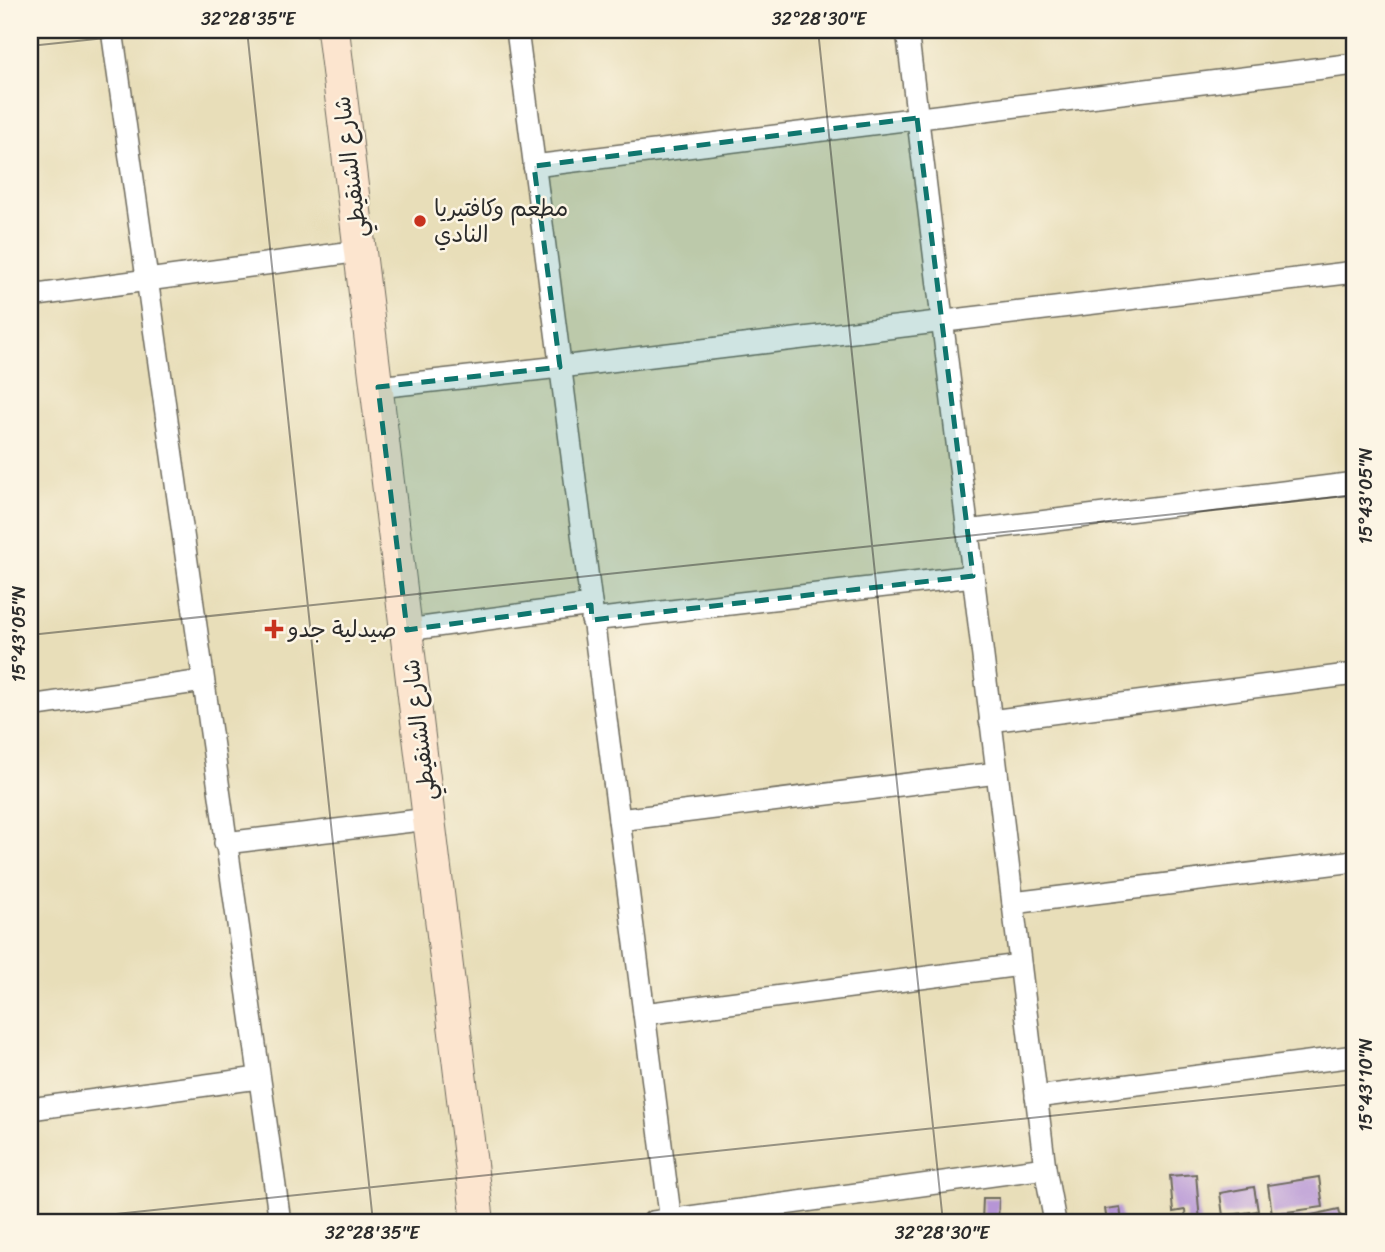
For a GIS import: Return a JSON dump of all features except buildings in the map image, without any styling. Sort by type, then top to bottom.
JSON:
[{"type":"street","points":[[112,30],[280,1222]]},
{"type":"street","name":"شارع الشنقيطي","points":[[333,30],[478,1222]]},
{"type":"street","points":[[517,30],[644,1014],[665,1221],[1045,1168]]},
{"type":"street","points":[[907,30],[1036,1097],[1055,1222]]},
{"type":"street","points":[[534,166],[1355,64]]},
{"type":"street","points":[[30,296],[360,251]]},
{"type":"street","points":[[378,387],[560,368],[1355,272]]},
{"type":"street","points":[[967,531],[1355,483]]},
{"type":"street","points":[[407,630],[973,576]]},
{"type":"street","points":[[990,721],[1355,674]]},
{"type":"street","points":[[30,706],[203,681]]},
{"type":"street","points":[[619,820],[997,773]]},
{"type":"street","points":[[225,843],[429,819]]},
{"type":"street","points":[[1013,903],[1355,861]]},
{"type":"street","points":[[644,1014],[1020,965]]},
{"type":"street","points":[[1036,1097],[1355,1056]]},
{"type":"street","points":[[30,1109],[258,1078]]},
{"type":"highlighted area","points":[[917,118],[973,576],[592,620],[591,605],[407,630],[378,387],[560,367],[534,166]]},
{"type":"place","name":"مطعم وكافتيريا النادي","points":[[420,221]]},
{"type":"place","name":"صيدلية جدو","points":[[274,629]]}]
